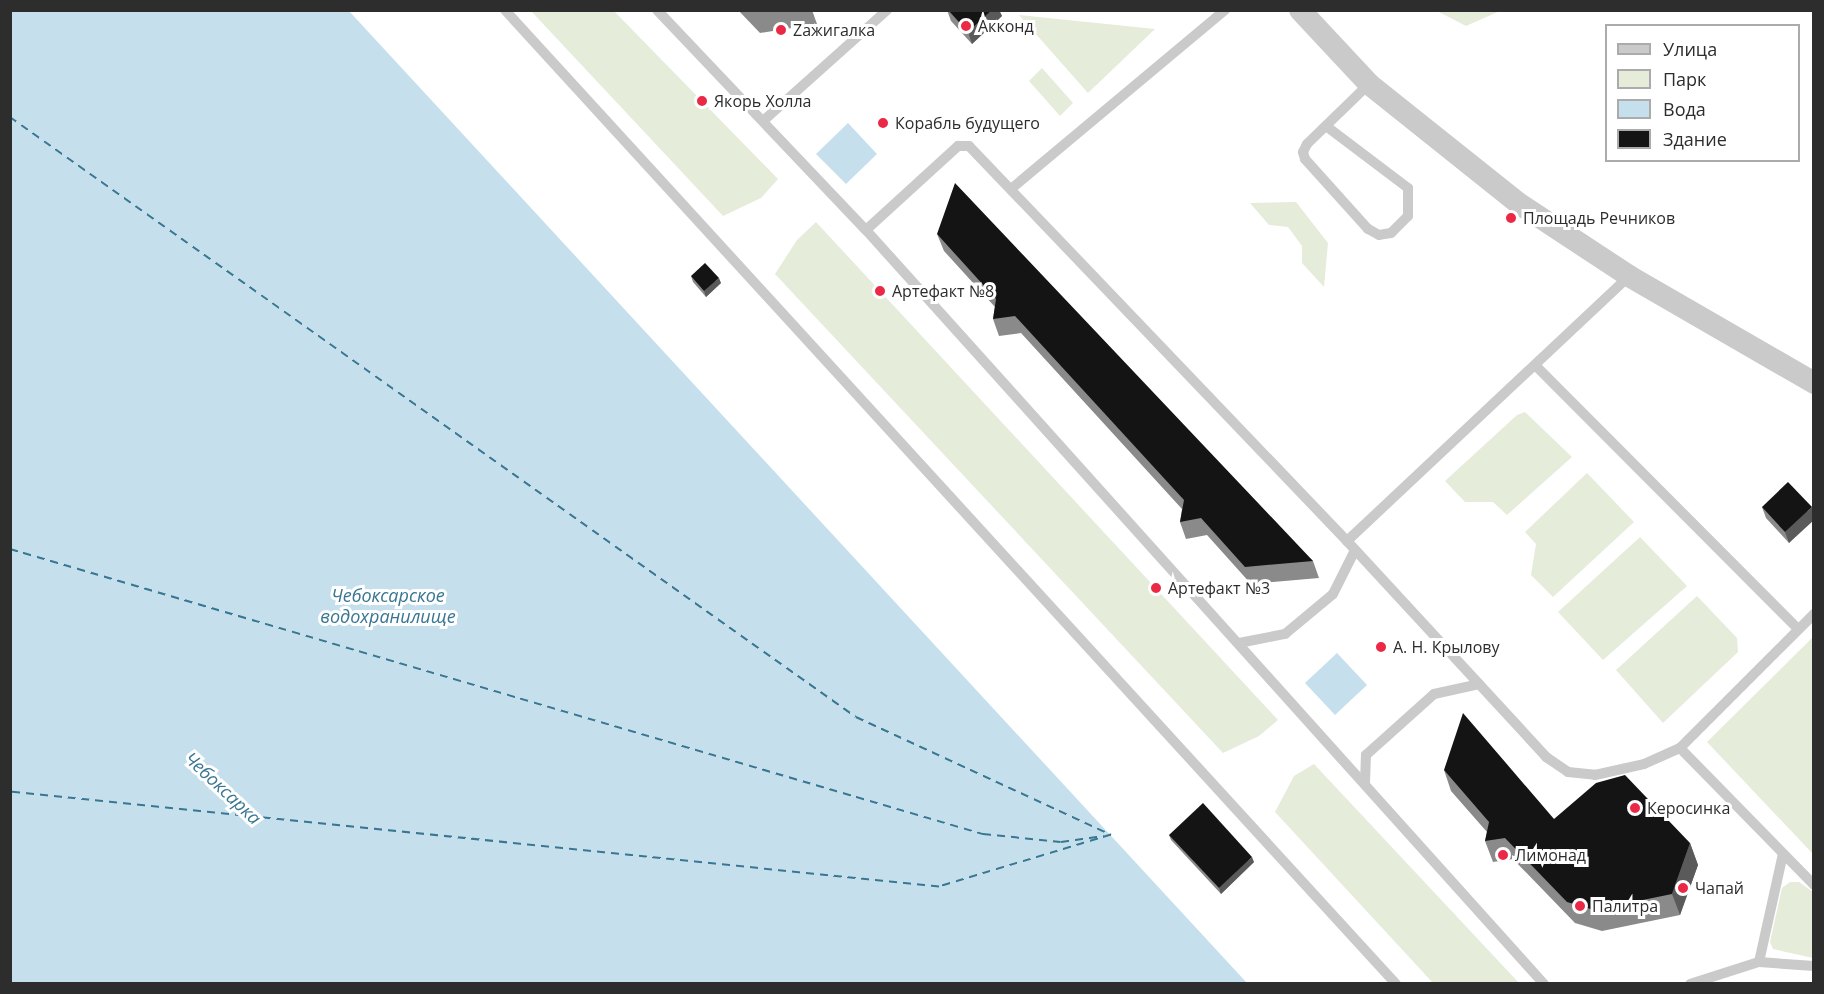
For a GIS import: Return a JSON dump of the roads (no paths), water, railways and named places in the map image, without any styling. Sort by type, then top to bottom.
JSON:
[{"type":"street","points":[[1300,10],[1369,84],[1518,203],[1629,276],[1814,383]]},
{"type":"lane","points":[[505,10],[1396,984]]},
{"type":"lane","points":[[657,10],[866,230],[1544,984]]},
{"type":"lane","points":[[869,10],[877,20]]},
{"type":"lane","points":[[763,121],[887,10]]},
{"type":"lane","points":[[1011,189],[1225,10]]},
{"type":"lane","points":[[1326,126],[1408,188],[1408,216],[1391,233],[1379,235],[1368,229],[1305,159],[1306,144],[1369,84]]},
{"type":"lane","points":[[866,230],[958,147],[969,147],[1347,541],[1546,757],[1568,772],[1594,775],[1624,768],[1680,748],[1814,614]]},
{"type":"lane","points":[[1347,541],[1536,366],[1629,276]]},
{"type":"lane","points":[[1536,366],[1798,629]]},
{"type":"lane","points":[[1239,643],[1286,634],[1334,594],[1355,550]]},
{"type":"lane","points":[[1365,783],[1366,755],[1434,694],[1479,684]]},
{"type":"lane","points":[[1680,748],[1814,885]]},
{"type":"lane","points":[[1759,962],[1783,854]]},
{"type":"lane","points":[[1690,984],[1759,962],[1814,966]]},
{"type":"water","name":"Чебоксарское водохранилище","points":[[10,11],[349,11],[1247,983],[11,983]]},
{"type":"water","points":[[848,123],[877,154],[846,184],[816,154]]},
{"type":"water","points":[[1337,653],[1367,685],[1335,715],[1305,683]]},
{"type":"place","name":"Акконд","points":[[966,26]]},
{"type":"place","name":"Zажигалка","points":[[781,30]]},
{"type":"place","name":"Якорь Холла","points":[[702,101]]},
{"type":"place","name":"Корабль будущего","points":[[883,123]]},
{"type":"place","name":"Площадь Речников","points":[[1511,218]]},
{"type":"place","name":"Артефакт №8","points":[[880,291]]},
{"type":"place","name":"Артефакт №3","points":[[1156,588]]},
{"type":"place","name":"А. Н. Крылову","points":[[1381,647]]},
{"type":"place","name":"Керосинка","points":[[1635,808]]},
{"type":"place","name":"Лимонад","points":[[1503,855]]},
{"type":"place","name":"Чапай","points":[[1683,888]]},
{"type":"place","name":"Палитра","points":[[1580,906]]},
{"type":"water label","name":"Чебоксарка","points":[[223,788]]}]
